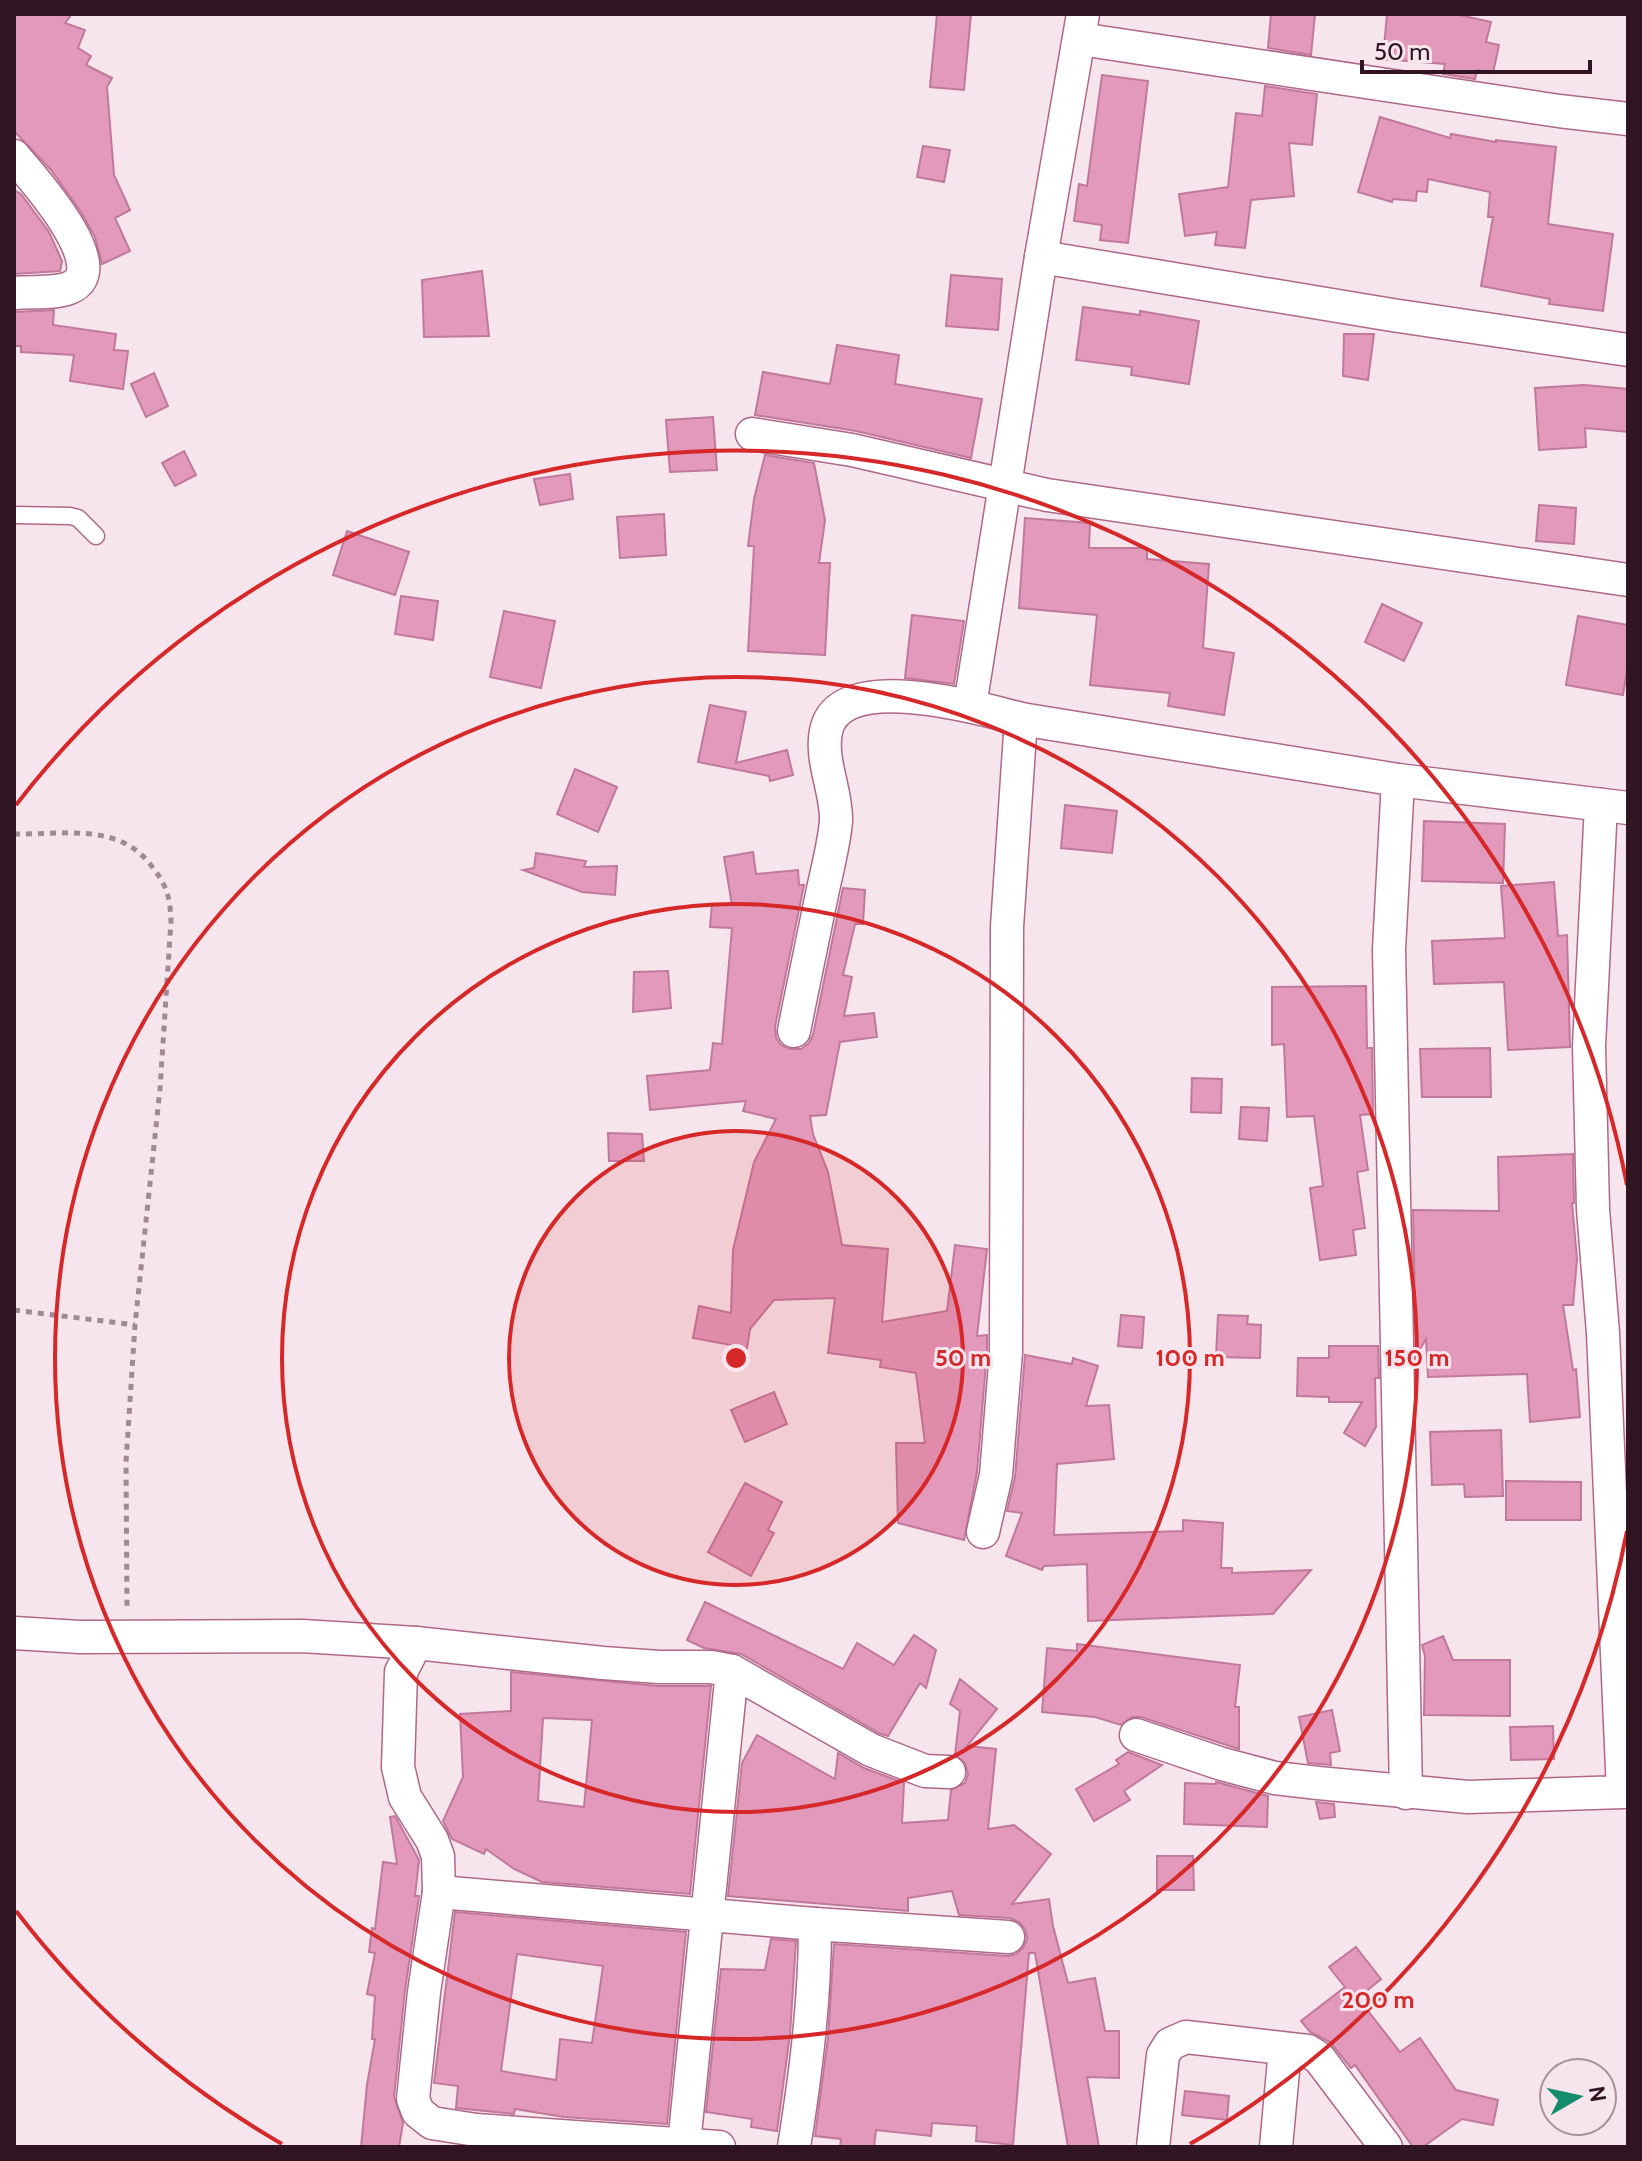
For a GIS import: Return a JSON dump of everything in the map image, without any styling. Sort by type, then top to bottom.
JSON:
[{"type":"street","points":[[970,706],[1041,257],[1082,27],[1544,109],[1628,119]]},
{"type":"street","points":[[14,156],[51,198],[84,260],[83,274],[68,289],[14,293]]},
{"type":"street","points":[[1041,257],[1628,350]]},
{"type":"street","points":[[752,434],[852,450],[1006,487],[1628,580]]},
{"type":"street","points":[[794,1031],[836,819],[825,748],[826,730],[832,714],[854,700],[901,696],[970,706],[1021,719],[1398,780],[1615,807],[1590,1061],[1593,1209],[1604,1363],[1625,1792],[1468,1797],[1275,1778],[1136,1735]]},
{"type":"street","points":[[983,1532],[996,1475],[1006,1352],[1007,927],[1021,719]]},
{"type":"street","points":[[1398,780],[1389,949],[1406,1793]]},
{"type":"street","points":[[14,1633],[80,1637],[302,1636],[416,1643],[603,1663],[711,1667],[732,1671],[871,1750],[925,1771],[949,1772]]},
{"type":"street","points":[[416,1643],[401,1672],[398,1767],[405,1797],[432,1840],[438,1856],[439,1892],[424,1992],[413,2099],[418,2112],[432,2123],[476,2130],[719,2147]]},
{"type":"street","points":[[684,2144],[732,1671]]},
{"type":"street","points":[[439,1892],[1008,1937]]},
{"type":"street","points":[[794,2147],[810,2047],[815,1924]]},
{"type":"street","points":[[1153,2147],[1163,2055],[1170,2044],[1186,2037],[1308,2051],[1319,2058],[1386,2147]]},
{"type":"street","points":[[1276,2147],[1285,2049]]},
{"type":"lane","points":[[14,515],[78,518],[96,536]]},
{"type":"path","points":[[14,834],[100,834],[125,841],[147,860],[170,897],[160,1089],[135,1325],[126,1462],[127,1635]]},
{"type":"path","points":[[14,1310],[135,1325]]},
{"type":"building","points":[[14,14],[72,14],[65,23],[85,30],[78,48],[91,56],[86,65],[112,78],[107,87],[114,175],[130,210],[115,218],[130,251],[102,264],[95,237],[81,212],[51,170],[14,131]]},
{"type":"building","points":[[937,14],[971,14],[964,90],[930,87]]},
{"type":"building","points":[[1271,14],[1315,14],[1311,55],[1268,48]]},
{"type":"building","points":[[1387,14],[1455,14],[1491,22],[1486,42],[1499,45],[1493,73],[1477,70],[1475,79],[1443,74],[1445,64],[1383,59]]},
{"type":"building","points":[[1102,75],[1148,81],[1128,243],[1100,240],[1102,225],[1074,221],[1079,184],[1087,186]]},
{"type":"building","points":[[1265,86],[1317,94],[1312,145],[1289,143],[1294,196],[1251,200],[1245,248],[1215,245],[1217,232],[1185,236],[1179,194],[1228,187],[1236,113],[1262,116]]},
{"type":"building","points":[[1380,117],[1450,138],[1451,134],[1496,142],[1556,147],[1548,224],[1613,234],[1603,311],[1549,304],[1550,299],[1481,286],[1493,217],[1488,217],[1490,192],[1428,179],[1427,192],[1417,191],[1416,201],[1393,199],[1392,202],[1358,192]]},
{"type":"building","points":[[923,146],[950,150],[944,182],[917,177]]},
{"type":"building","points":[[14,190],[21,194],[49,232],[62,261],[60,271],[14,274]]},
{"type":"building","points":[[482,271],[489,336],[424,337],[422,280]]},
{"type":"building","points":[[951,275],[1002,279],[998,330],[946,326]]},
{"type":"building","points":[[1083,307],[1140,315],[1140,311],[1199,321],[1189,384],[1131,375],[1132,367],[1076,360]]},
{"type":"building","points":[[54,310],[53,325],[116,334],[114,350],[128,351],[123,389],[70,381],[74,355],[21,352],[21,346],[14,346],[14,312]]},
{"type":"building","points":[[1344,334],[1374,334],[1368,380],[1343,376]]},
{"type":"building","points":[[837,345],[899,355],[895,384],[982,399],[971,458],[856,431],[755,415],[763,372],[830,384]]},
{"type":"building","points":[[154,373],[168,406],[146,417],[131,384]]},
{"type":"building","points":[[1584,385],[1628,389],[1628,432],[1585,428],[1586,447],[1539,450],[1535,388]]},
{"type":"building","points":[[713,417],[717,470],[670,472],[666,420]]},
{"type":"building","points":[[184,451],[196,475],[175,486],[162,463]]},
{"type":"building","points":[[765,455],[814,463],[825,520],[819,563],[830,563],[825,655],[748,651],[754,546],[748,546],[754,499]]},
{"type":"building","points":[[570,474],[573,499],[540,505],[534,479]]},
{"type":"building","points":[[1539,505],[1576,508],[1574,544],[1536,541]]},
{"type":"building","points":[[664,514],[666,555],[620,558],[617,517]]},
{"type":"building","points":[[1025,518],[1090,523],[1089,548],[1147,548],[1147,559],[1209,564],[1203,648],[1234,653],[1224,715],[1168,706],[1170,693],[1090,685],[1097,615],[1019,608]]},
{"type":"building","points":[[347,531],[409,552],[395,595],[333,575]]},
{"type":"building","points":[[401,596],[438,601],[433,640],[395,634]]},
{"type":"building","points":[[1382,604],[1422,623],[1404,661],[1365,642]]},
{"type":"building","points":[[504,611],[555,621],[541,688],[490,677]]},
{"type":"building","points":[[912,615],[964,621],[954,684],[905,678]]},
{"type":"building","points":[[1578,616],[1628,625],[1628,665],[1623,695],[1566,685]]},
{"type":"building","points":[[710,705],[746,712],[736,763],[787,750],[793,775],[770,781],[769,776],[698,762]]},
{"type":"building","points":[[575,769],[617,787],[598,832],[557,814]]},
{"type":"building","points":[[1065,805],[1117,811],[1112,853],[1061,848]]},
{"type":"building","points":[[1424,821],[1505,824],[1503,883],[1422,881]]},
{"type":"building","points":[[753,852],[756,874],[798,870],[799,885],[804,885],[775,1027],[776,1038],[781,1045],[790,1049],[801,1049],[813,1035],[843,888],[865,890],[863,924],[855,924],[843,975],[852,977],[844,1016],[874,1013],[877,1037],[840,1042],[826,1115],[810,1116],[813,1134],[828,1172],[842,1245],[888,1249],[882,1322],[947,1311],[955,1245],[987,1249],[977,1336],[987,1335],[987,1351],[977,1472],[964,1540],[898,1523],[896,1443],[925,1443],[916,1373],[880,1367],[881,1360],[828,1353],[835,1298],[774,1300],[750,1329],[747,1348],[736,1346],[730,1353],[731,1345],[693,1338],[699,1306],[731,1313],[733,1250],[754,1162],[776,1119],[743,1111],[746,1101],[650,1110],[647,1076],[710,1070],[713,1043],[722,1044],[732,928],[710,927],[712,904],[732,905],[724,857]]},
{"type":"building","points":[[536,853],[586,861],[584,867],[617,866],[615,895],[582,892],[523,870],[534,868]]},
{"type":"building","points":[[1554,882],[1558,936],[1567,935],[1570,1047],[1508,1050],[1504,982],[1434,984],[1432,941],[1505,938],[1501,886]]},
{"type":"building","points":[[668,971],[671,1008],[633,1012],[634,972]]},
{"type":"building","points":[[1366,986],[1367,1048],[1372,1048],[1373,1114],[1360,1115],[1368,1170],[1357,1172],[1365,1228],[1353,1230],[1356,1255],[1320,1260],[1310,1188],[1323,1186],[1314,1116],[1287,1117],[1284,1044],[1272,1045],[1272,987]]},
{"type":"building","points":[[1490,1048],[1491,1097],[1422,1097],[1420,1049]]},
{"type":"building","points":[[1192,1078],[1222,1079],[1221,1113],[1191,1112]]},
{"type":"building","points":[[1241,1107],[1269,1108],[1267,1141],[1239,1139]]},
{"type":"building","points":[[608,1133],[642,1134],[644,1161],[609,1161]]},
{"type":"building","points":[[1573,1154],[1572,1203],[1577,1259],[1573,1305],[1563,1305],[1573,1370],[1576,1369],[1580,1417],[1530,1422],[1527,1374],[1428,1377],[1426,1339],[1416,1356],[1413,1210],[1499,1211],[1498,1157]]},
{"type":"building","points":[[1121,1315],[1144,1317],[1142,1348],[1118,1346]]},
{"type":"building","points":[[1218,1315],[1248,1316],[1247,1324],[1261,1325],[1260,1358],[1216,1357]]},
{"type":"building","points":[[1329,1346],[1378,1346],[1376,1427],[1365,1446],[1344,1433],[1362,1402],[1329,1402],[1329,1397],[1297,1396],[1298,1358],[1329,1358]]},
{"type":"building","points":[[1025,1355],[1072,1364],[1073,1358],[1098,1366],[1086,1406],[1109,1405],[1114,1459],[1057,1464],[1054,1535],[1183,1531],[1183,1520],[1223,1523],[1221,1568],[1232,1568],[1232,1573],[1311,1570],[1273,1614],[1088,1621],[1087,1564],[1044,1566],[1042,1570],[1006,1556],[1022,1513],[1007,1511],[1015,1477]]},
{"type":"building","points":[[774,1392],[787,1424],[745,1442],[731,1410]]},
{"type":"building","points":[[1501,1430],[1503,1496],[1465,1497],[1464,1484],[1432,1485],[1430,1432]]},
{"type":"building","points":[[1506,1481],[1581,1482],[1581,1520],[1506,1520]]},
{"type":"building","points":[[745,1483],[782,1502],[768,1530],[774,1533],[751,1576],[708,1552]]},
{"type":"building","points":[[705,1602],[843,1669],[857,1643],[894,1665],[914,1635],[936,1650],[926,1688],[920,1683],[888,1736],[879,1733],[741,1654],[704,1648],[687,1640]]},
{"type":"building","points":[[1443,1636],[1453,1660],[1510,1660],[1510,1716],[1424,1715],[1425,1656],[1422,1645]]},
{"type":"building","points":[[1077,1644],[1240,1665],[1235,1707],[1239,1707],[1239,1749],[1141,1717],[1132,1717],[1121,1725],[1095,1717],[1042,1712],[1047,1648],[1077,1651]]},
{"type":"building","points":[[511,1672],[658,1686],[711,1686],[690,1894],[542,1882],[514,1869],[486,1849],[484,1854],[452,1839],[443,1821],[463,1777],[460,1714],[511,1711]],"holes":[[[543,1718],[592,1720],[584,1807],[538,1801]]]},
{"type":"building","points":[[960,1679],[997,1709],[967,1746],[996,1749],[988,1829],[1014,1825],[1051,1854],[1012,1904],[1049,1899],[1068,1983],[1095,1978],[1105,2031],[1119,2031],[1119,2078],[1087,2077],[1099,2147],[1068,2147],[1035,1953],[1029,1953],[1013,2145],[976,2141],[977,2126],[932,2123],[931,2136],[876,2130],[874,2147],[840,2147],[841,2139],[815,2136],[828,2038],[834,1944],[1008,1956],[1023,1948],[1027,1939],[1025,1929],[1010,1918],[959,1915],[952,1891],[908,1898],[908,1911],[728,1896],[742,1763],[757,1735],[835,1779],[838,1753],[864,1768],[904,1783],[902,1823],[948,1820],[951,1790],[965,1783],[968,1774],[965,1763],[955,1755],[960,1711],[950,1704]]},
{"type":"building","points":[[1332,1710],[1340,1751],[1330,1753],[1331,1765],[1308,1763],[1299,1717]]},
{"type":"building","points":[[1553,1726],[1554,1759],[1511,1760],[1510,1727]]},
{"type":"building","points":[[1128,1752],[1162,1765],[1124,1791],[1130,1800],[1094,1821],[1076,1789],[1119,1764],[1116,1760]]},
{"type":"building","points":[[1216,1782],[1268,1796],[1267,1827],[1184,1824],[1185,1783]]},
{"type":"building","points":[[1316,1802],[1334,1804],[1335,1817],[1320,1819]]},
{"type":"building","points":[[395,1816],[419,1860],[415,1896],[419,1896],[394,2097],[403,2123],[399,2147],[361,2147],[375,2039],[372,2039],[375,1996],[367,1994],[375,1953],[369,1952],[383,1862],[397,1864],[390,1817]]},
{"type":"building","points":[[1157,1856],[1193,1856],[1194,1890],[1157,1890]]},
{"type":"building","points":[[455,1912],[686,1932],[667,2124],[564,2117],[515,2109],[514,2114],[456,2108],[458,2086],[434,2083]],"holes":[[[517,1954],[603,1966],[592,2043],[560,2039],[556,2080],[501,2071]]]},
{"type":"building","points":[[771,1939],[796,1941],[790,2034],[777,2131],[751,2127],[752,2119],[706,2112],[721,1969],[765,1970]]},
{"type":"building","points":[[1356,1947],[1381,1979],[1358,1998],[1400,2052],[1420,2038],[1456,2090],[1498,2100],[1493,2125],[1462,2119],[1423,2147],[1413,2147],[1355,2065],[1351,2068],[1330,2042],[1310,2032],[1301,2021],[1345,1987],[1329,1967]]},
{"type":"building","points":[[1185,2091],[1229,2096],[1227,2120],[1182,2115]]}]
